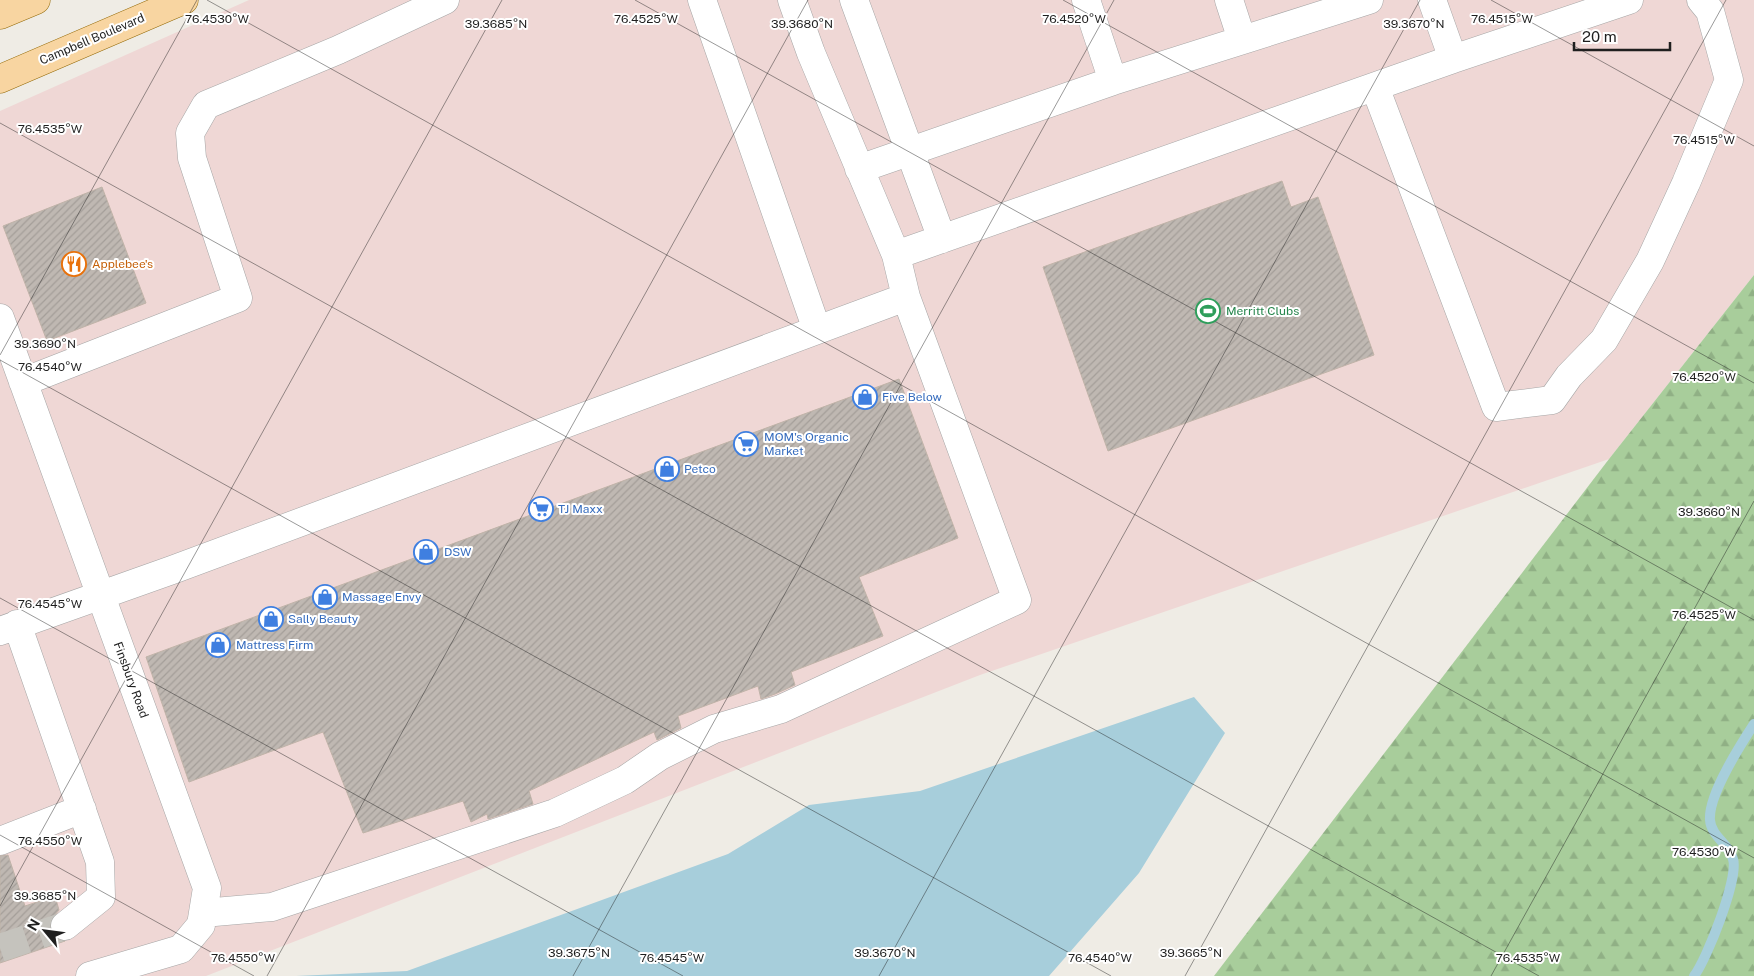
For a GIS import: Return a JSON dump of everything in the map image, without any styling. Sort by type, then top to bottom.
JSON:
[{"type":"main road","points":[[0,15],[36,0]]},
{"type":"main road","name":"Campbell Boulevard","points":[[0,79],[184,0]]},
{"type":"street","points":[[23,382],[238,298],[192,158],[190,132],[206,105],[338,50],[445,0]]},
{"type":"street","points":[[702,0],[817,330]]},
{"type":"street","points":[[203,913],[272,907],[555,813],[625,780],[660,756],[714,729],[780,709],[1017,600],[906,297],[896,255],[858,169],[811,53],[792,0]]},
{"type":"street","points":[[854,0],[942,239]]},
{"type":"street","points":[[1086,0],[1113,81]]},
{"type":"street","points":[[1229,0],[1242,40]]},
{"type":"street","points":[[858,169],[1113,81],[1369,0]]},
{"type":"street","points":[[1432,0],[1452,59]]},
{"type":"street","points":[[896,255],[1452,59],[1629,0]]},
{"type":"street","points":[[1375,86],[1496,407],[1552,400],[1569,376],[1604,340],[1650,261],[1686,183],[1729,80],[1710,11],[1701,0]]},
{"type":"street","points":[[65,926],[101,897],[100,862],[82,809],[9,628],[101,596],[906,297]]},
{"type":"street","name":"Finsbury Road","points":[[0,318],[207,888],[201,925],[181,949],[90,976]]},
{"type":"street","points":[[0,841],[82,809]]},
{"type":"shaded area","points":[[249,0],[1754,0],[1754,275],[1609,459],[980,675],[206,976],[0,976],[0,111]]},
{"type":"green space","points":[[1754,275],[1754,976],[1214,976],[1609,459]]},
{"type":"water","points":[[1194,697],[1225,733],[1139,873],[1049,976],[296,976],[407,971],[728,854],[809,805],[920,791]]},
{"type":"building","name":"Merritt Clubs","points":[[1282,181],[1291,207],[1318,197],[1374,355],[1108,451],[1043,267]]},
{"type":"building","name":"Applebee's","points":[[102,187],[146,303],[47,341],[3,226]]},
{"type":"building","points":[[899,379],[958,538],[859,577],[883,636],[791,672],[795,685],[775,694],[761,699],[758,686],[678,716],[681,728],[657,740],[654,732],[529,791],[533,804],[488,819],[487,814],[471,822],[463,801],[363,833],[323,732],[189,782],[146,657]]},
{"type":"building","points":[[8,855],[25,906],[55,896],[59,910],[51,920],[50,929],[53,936],[65,941],[0,963],[0,856]]},
{"type":"waterway","points":[[1694,976],[1714,937],[1727,900],[1734,869],[1731,854],[1711,826],[1711,810],[1714,797],[1726,770],[1754,724]]},
{"type":"tunnel","points":[[0,948],[65,926]]},
{"type":"place","name":"Applebee's","points":[[74,264]]},
{"type":"place","name":"Merritt Clubs","points":[[1208,311]]},
{"type":"place","name":"Five Below","points":[[865,397]]},
{"type":"place","name":"MOM's Organic Market","points":[[746,444]]},
{"type":"place","name":"Petco","points":[[667,469]]},
{"type":"place","name":"TJ Maxx","points":[[541,509]]},
{"type":"place","name":"DSW","points":[[426,552]]},
{"type":"place","name":"Massage Envy","points":[[325,597]]},
{"type":"place","name":"Sally Beauty","points":[[271,619]]},
{"type":"place","name":"Mattress Firm","points":[[218,645]]}]
